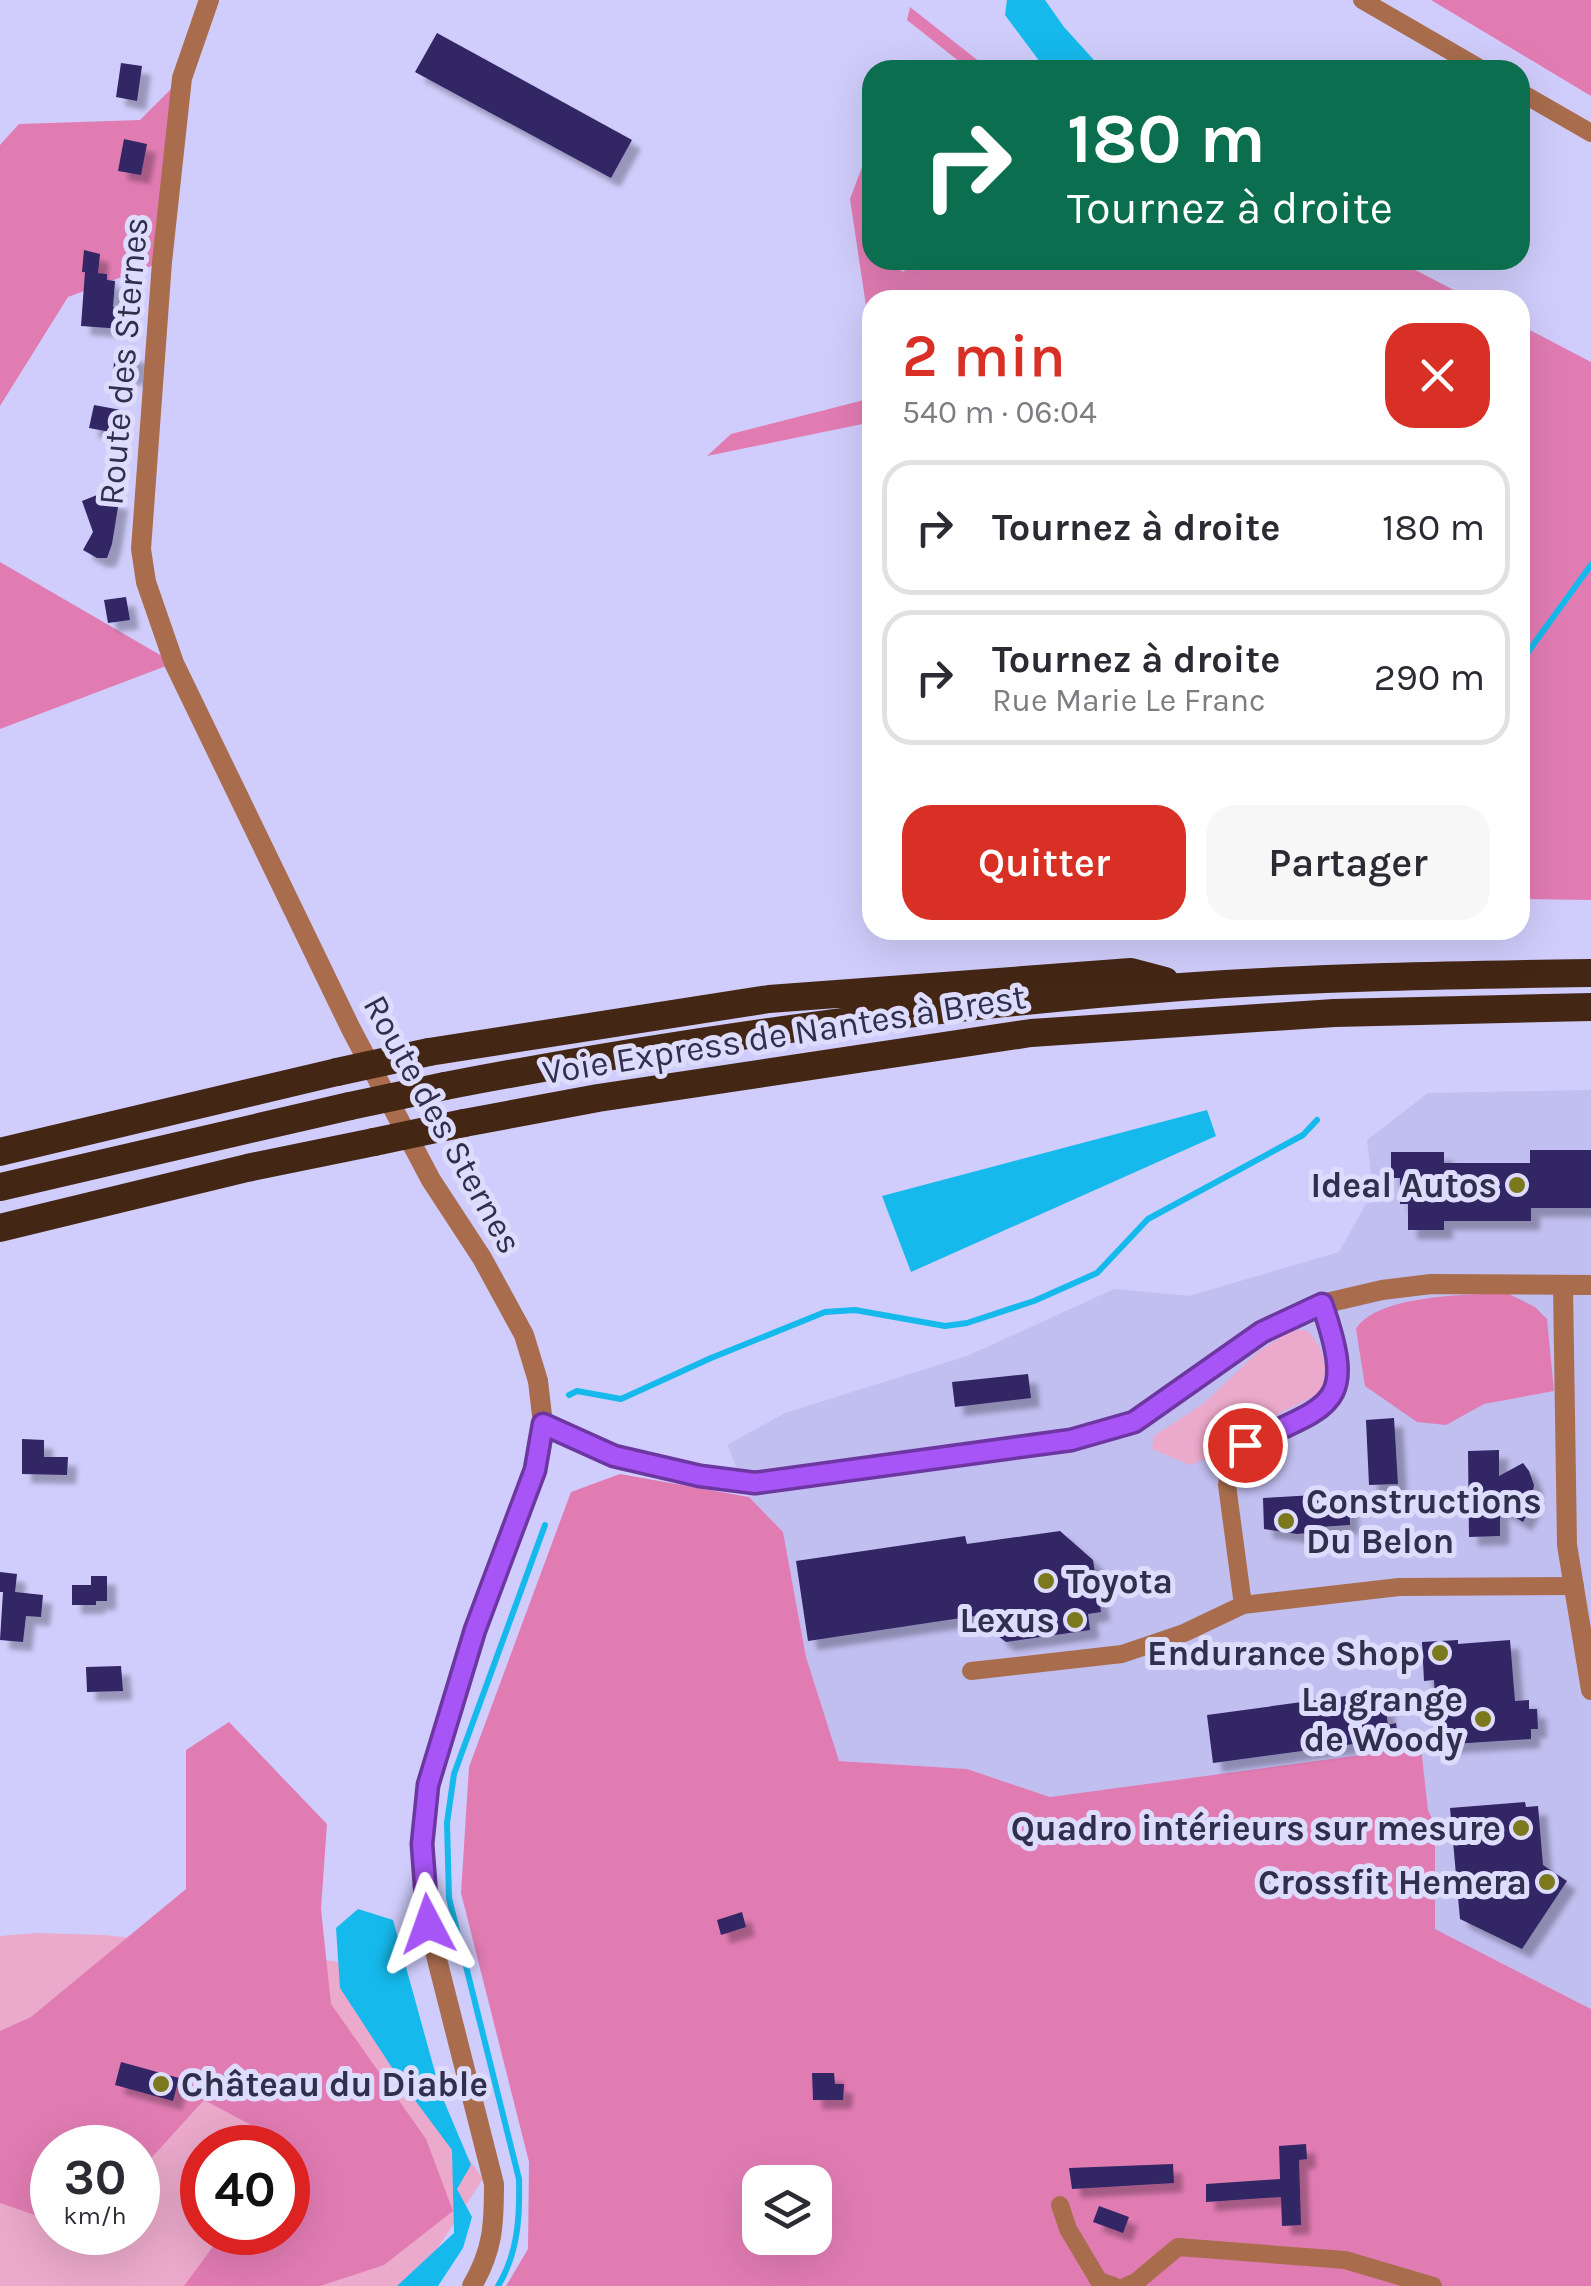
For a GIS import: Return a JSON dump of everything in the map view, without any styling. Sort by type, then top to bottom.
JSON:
[{"type":"highway","points":[[0,1152],[429,1052],[769,999],[1131,972],[1186,986]]},
{"type":"highway","name":"Voie Express de Nantes à Brest","points":[[0,1187],[445,1086],[587,1059],[829,1022],[1186,986],[1591,973]]},
{"type":"highway","name":"Voie Express de Nantes à Brest","points":[[0,1228],[247,1168],[464,1123],[598,1098],[1031,1032],[1334,1013],[1591,1006]]},
{"type":"street","name":"Route des Sternes","points":[[208,0],[182,78],[162,262],[141,549],[146,582],[174,663],[350,1029],[431,1180],[482,1258],[524,1335],[538,1382],[543,1424],[535,1470],[475,1630],[428,1785],[422,1844],[428,1924],[494,2184],[494,2223],[487,2260],[472,2286]]},
{"type":"street","points":[[1362,0],[1466,60]]},
{"type":"street","points":[[1530,98],[1591,133]]},
{"type":"street","points":[[543,1424],[614,1456],[700,1476],[755,1483],[1071,1440],[1134,1422],[1262,1332],[1322,1304],[1431,1284],[1591,1285]]},
{"type":"street","points":[[1562,1285],[1567,1546],[1591,1690]]},
{"type":"street","points":[[1243,1606],[1227,1485],[1231,1462],[1245,1445],[1324,1407],[1337,1390],[1339,1374],[1322,1304]]},
{"type":"street","points":[[971,1671],[1122,1654],[1184,1633],[1243,1606],[1399,1587],[1575,1586]]},
{"type":"street","points":[[1060,2205],[1068,2229],[1099,2281],[1114,2286]]},
{"type":"street","points":[[1126,2286],[1178,2247],[1346,2260],[1433,2286]]},
{"type":"shaded area","points":[[1007,0],[1045,0],[1094,60],[1039,60],[1005,15]]},
{"type":"shaded area","points":[[1431,0],[1591,0],[1591,96]]},
{"type":"shaded area","points":[[910,7],[977,60],[957,60],[907,20]]},
{"type":"shaded area","points":[[182,78],[162,262],[68,297],[0,406],[0,145],[19,124],[140,120]]},
{"type":"shaded area","points":[[862,167],[862,270],[1415,270],[1454,290],[864,290],[850,199]]},
{"type":"shaded area","points":[[1530,330],[1591,362],[1591,900],[1530,899]]},
{"type":"shaded area","points":[[862,401],[862,424],[707,456],[731,434]]},
{"type":"shaded area","points":[[0,562],[174,663],[0,729]]},
{"type":"shaded area","points":[[1591,1090],[1591,2009],[1435,1929],[1435,1825],[1428,1810],[1421,1748],[1050,1797],[967,1769],[838,1761],[806,1657],[783,1532],[749,1497],[727,1445],[785,1413],[967,1356],[1114,1289],[1189,1296],[1339,1252],[1373,1191],[1367,1140],[1428,1093]]},
{"type":"shaded area","points":[[1207,1110],[1216,1136],[911,1272],[882,1196]]},
{"type":"shaded area","points":[[1507,1293],[1535,1307],[1547,1319],[1554,1391],[1484,1404],[1446,1425],[1417,1422],[1365,1386],[1356,1329],[1367,1317],[1426,1299]]},
{"type":"shaded area","points":[[1294,1329],[1308,1331],[1322,1353],[1325,1377],[1318,1394],[1236,1435],[1222,1453],[1190,1465],[1152,1449],[1154,1436],[1203,1404],[1259,1351]]},
{"type":"shaded area","points":[[620,1474],[749,1497],[783,1532],[806,1657],[839,1761],[967,1769],[1050,1797],[1421,1747],[1428,1810],[1435,1825],[1435,1929],[1591,2009],[1591,2286],[506,2286],[528,2249],[529,2162],[461,1893],[469,1767],[571,1492]]},
{"type":"shaded area","points":[[229,1722],[327,1824],[321,1909],[331,2004],[426,2139],[453,2211],[384,2265],[320,2286],[184,2286],[207,2255],[310,2255],[310,2125],[251,2125],[204,2100],[160,2148],[160,2125],[30,2125],[30,2213],[0,2203],[0,2031],[31,2017],[186,1889],[186,1750]]},
{"type":"shaded area","points":[[358,1909],[393,1920],[441,2094],[471,2165],[457,2189],[472,2217],[463,2248],[438,2286],[397,2286],[454,2233],[452,2150],[340,1988],[336,1928]]},
{"type":"shaded area","points":[[105,1935],[350,1963],[374,2022],[483,2179],[420,2275],[404,2286],[0,2286],[0,1936]]},
{"type":"building","points":[[437,33],[632,140],[611,178],[415,72]]},
{"type":"building","points":[[121,63],[142,66],[137,101],[116,97]]},
{"type":"building","points":[[124,139],[147,144],[141,175],[118,171]]},
{"type":"building","points":[[84,250],[100,254],[98,273],[82,272]]},
{"type":"building","points":[[85,272],[107,274],[107,280],[115,281],[113,307],[124,307],[122,329],[81,326]]},
{"type":"building","points":[[115,352],[138,354],[136,377],[113,373]]},
{"type":"building","points":[[94,405],[121,410],[116,433],[89,428]]},
{"type":"building","points":[[97,495],[119,501],[107,558],[97,558],[83,550],[93,532],[82,501]]},
{"type":"building","points":[[126,597],[130,620],[108,623],[104,600]]},
{"type":"building","name":"Ideal Autos","points":[[1530,1150],[1591,1150],[1591,1208],[1531,1208],[1531,1221],[1444,1221],[1444,1230],[1408,1230],[1408,1204],[1400,1204],[1400,1178],[1391,1178],[1391,1152],[1444,1152],[1444,1163],[1530,1163]]},
{"type":"building","points":[[1028,1374],[1031,1398],[955,1407],[952,1382]]},
{"type":"building","points":[[1394,1418],[1398,1484],[1369,1485],[1366,1420]]},
{"type":"building","points":[[22,1439],[44,1440],[44,1457],[68,1457],[67,1475],[22,1474]]},
{"type":"building","points":[[1499,1450],[1499,1476],[1523,1463],[1529,1471],[1534,1485],[1530,1508],[1523,1522],[1500,1508],[1500,1536],[1469,1537],[1468,1451]]},
{"type":"building","points":[[1349,1493],[1350,1525],[1319,1527],[1319,1532],[1297,1534],[1264,1529],[1263,1498]]},
{"type":"building","points":[[1060,1531],[1093,1560],[1101,1612],[1088,1614],[1090,1630],[1006,1642],[998,1636],[994,1613],[808,1641],[796,1561],[965,1536],[967,1544]]},
{"type":"building","points":[[0,1572],[17,1574],[15,1592],[43,1595],[41,1617],[26,1616],[23,1642],[0,1640]]},
{"type":"building","points":[[91,1576],[107,1576],[107,1601],[72,1605],[72,1585],[91,1585]]},
{"type":"building","points":[[1458,1640],[1458,1644],[1510,1640],[1515,1701],[1529,1700],[1529,1709],[1537,1709],[1538,1729],[1531,1729],[1531,1739],[1438,1745],[1434,1680],[1424,1681],[1422,1642]]},
{"type":"building","points":[[121,1666],[123,1691],[87,1692],[86,1667]]},
{"type":"building","points":[[1383,1691],[1388,1725],[1396,1723],[1398,1738],[1213,1763],[1207,1715]]},
{"type":"building","points":[[1525,1802],[1526,1807],[1538,1806],[1543,1865],[1567,1881],[1522,1949],[1460,1919],[1450,1808]]},
{"type":"building","points":[[742,1912],[746,1927],[721,1935],[717,1920]]},
{"type":"building","name":"Château du Diable","points":[[121,2062],[179,2078],[173,2101],[115,2085]]},
{"type":"building","points":[[812,2073],[834,2073],[835,2084],[844,2084],[843,2100],[813,2100]]},
{"type":"building","points":[[1306,2144],[1307,2159],[1299,2160],[1301,2225],[1282,2226],[1281,2197],[1206,2202],[1206,2184],[1280,2179],[1279,2146]]},
{"type":"building","points":[[1173,2164],[1174,2183],[1072,2189],[1069,2168]]},
{"type":"building","points":[[1099,2206],[1129,2217],[1123,2233],[1093,2222]]},
{"type":"waterway","points":[[1530,649],[1591,565]]},
{"type":"waterway","points":[[569,1395],[577,1391],[621,1399],[825,1312],[855,1310],[945,1326],[967,1323],[1034,1301],[1097,1273],[1148,1219],[1303,1135],[1317,1120]]},
{"type":"waterway","points":[[498,2286],[510,2261],[516,2234],[519,2179],[449,1898],[447,1823],[454,1774],[545,1525]]},
{"type":"place","name":"Ideal Autos","points":[[1517,1185]]},
{"type":"place","name":"Constructions Du Belon","points":[[1286,1521]]},
{"type":"place","name":"Toyota","points":[[1046,1581]]},
{"type":"place","name":"Lexus","points":[[1075,1620]]},
{"type":"place","name":"Endurance Shop","points":[[1440,1653]]},
{"type":"place","name":"La grange de Woody","points":[[1483,1719]]},
{"type":"place","name":"Quadro intérieurs sur mesure","points":[[1521,1828]]},
{"type":"place","name":"Crossfit Hemera","points":[[1547,1882]]},
{"type":"place","name":"Château du Diable","points":[[161,2084]]},
{"type":"route","points":[[428,1924],[422,1844],[428,1785],[475,1630],[535,1470],[543,1424],[614,1456],[700,1476],[755,1483],[1071,1440],[1134,1422],[1262,1332],[1322,1304],[1339,1374],[1337,1390],[1324,1407],[1245,1445]]}]
